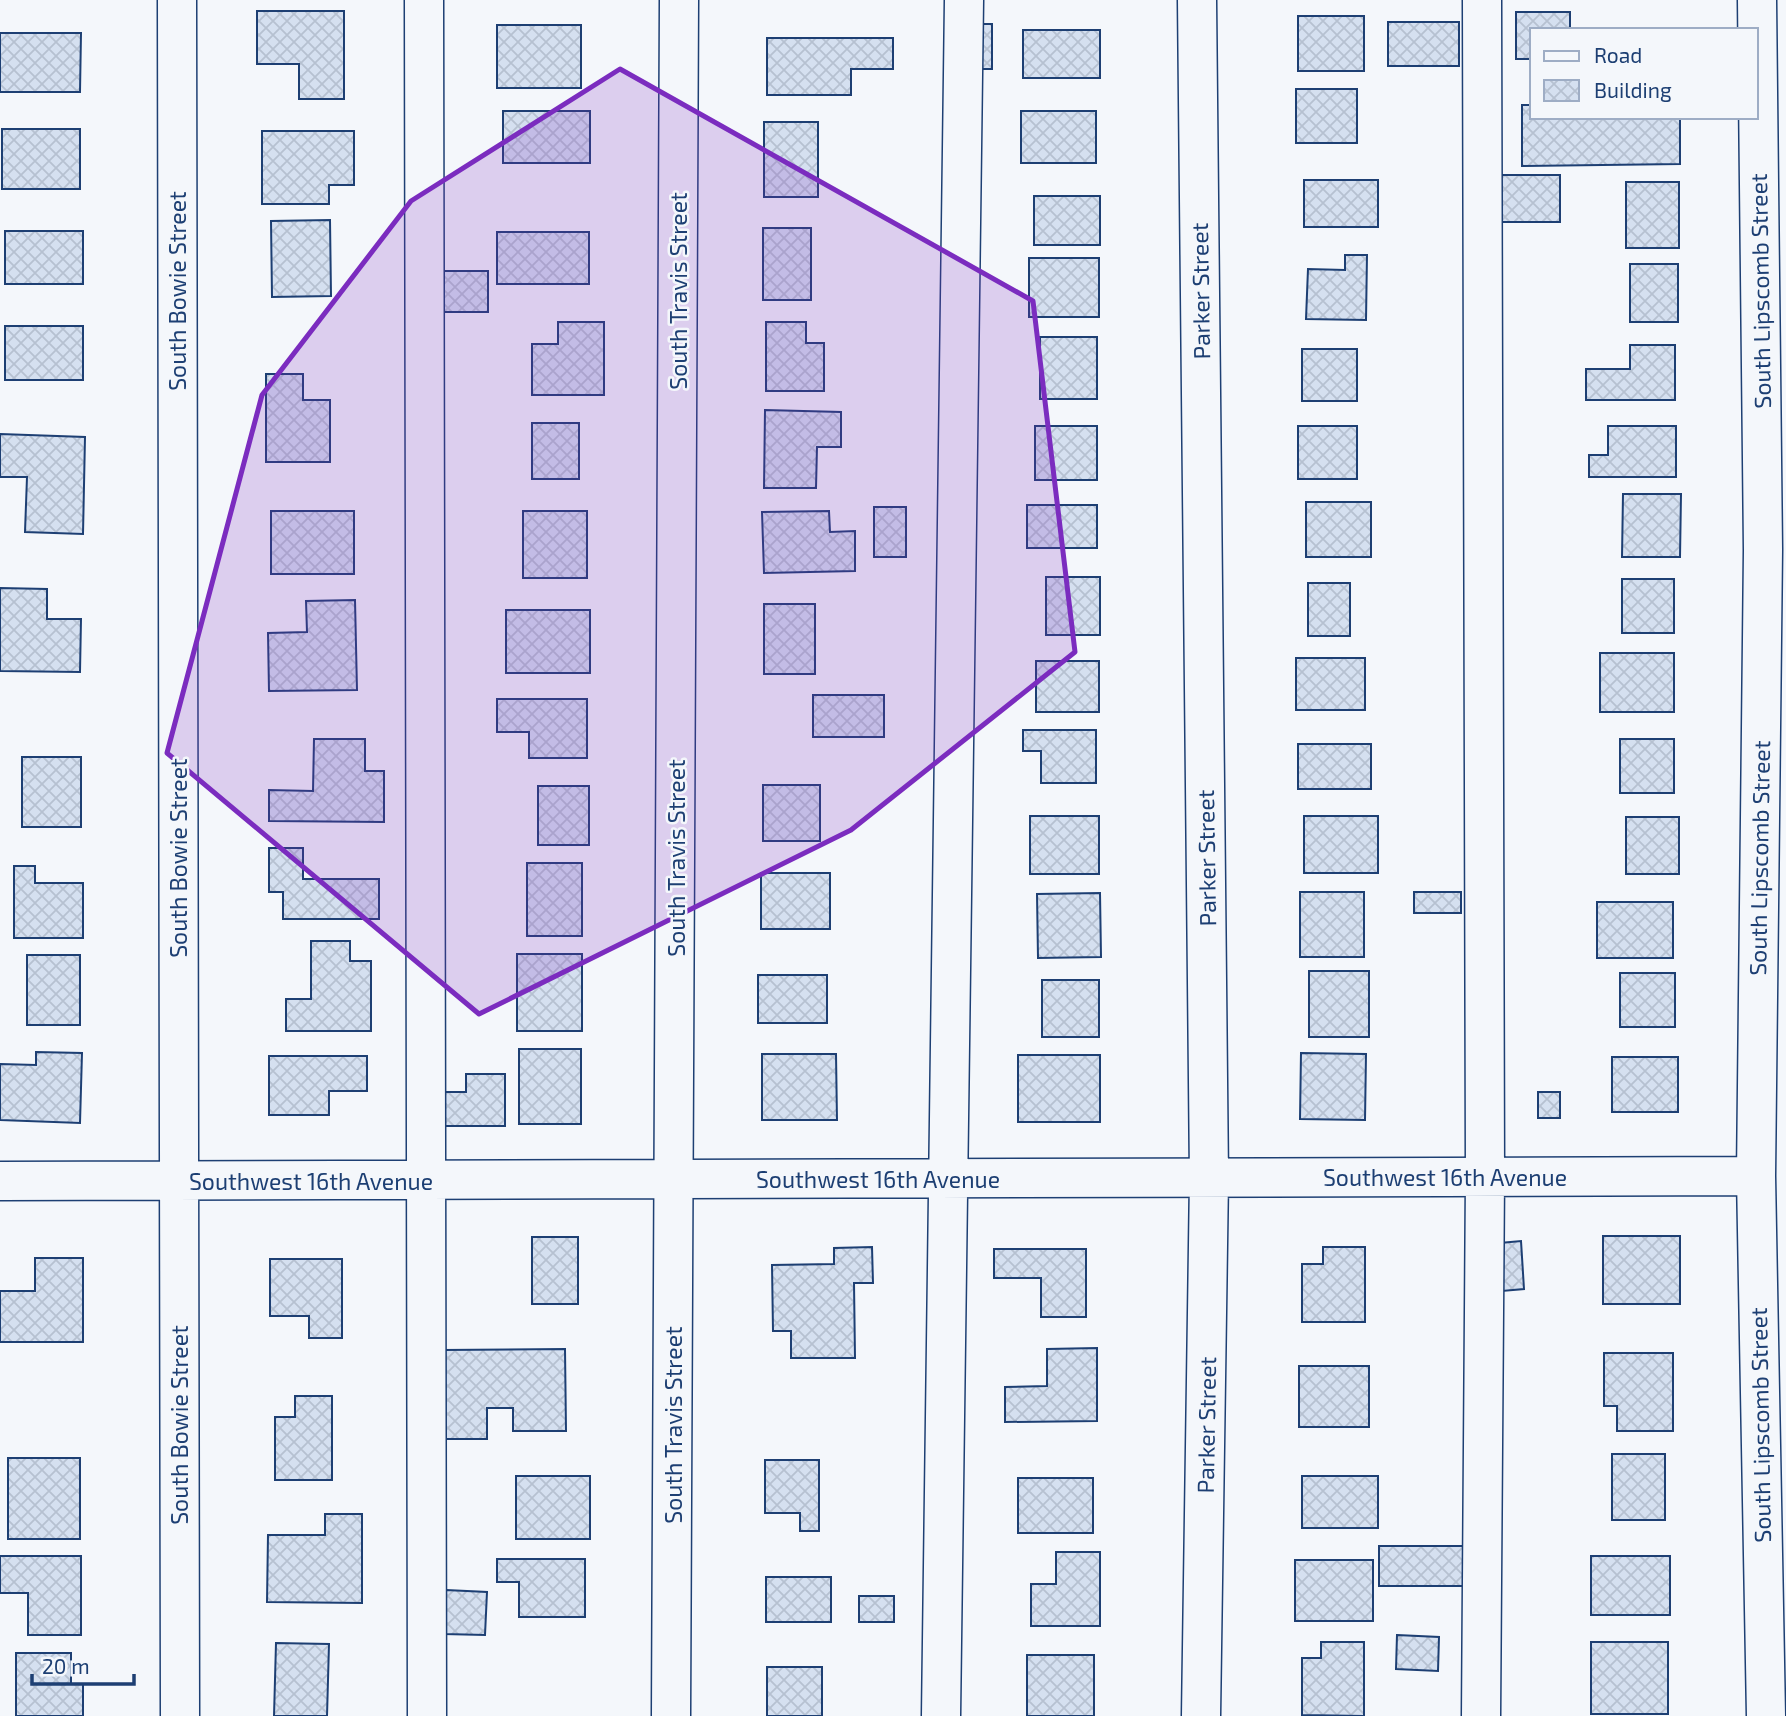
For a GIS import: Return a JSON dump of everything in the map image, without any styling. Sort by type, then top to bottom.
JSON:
[{"type":"street","name":"South Bowie Street","points":[[177,0],[180,1716]]},
{"type":"street","points":[[424,0],[427,1716]]},
{"type":"street","name":"South Travis Street","points":[[671,1716],[679,0]]},
{"type":"street","points":[[941,1716],[964,0]]},
{"type":"street","name":"Parker Street","points":[[1197,0],[1209,1178],[1201,1716]]},
{"type":"street","points":[[1481,1716],[1485,1177],[1482,0]]},
{"type":"street","name":"South Lipscomb Street","points":[[1758,0],[1774,549],[1756,1177],[1766,1716]]},
{"type":"street","name":"Southwest 16th Avenue","points":[[0,1181],[1756,1177]]},
{"type":"highlighted area","points":[[620,69],[1033,301],[1075,652],[851,830],[479,1014],[167,753],[262,395],[411,201]]},
{"type":"building","points":[[257,11],[344,11],[344,99],[299,99],[299,64],[257,64]]},
{"type":"building","points":[[1516,12],[1570,12],[1570,28],[1530,28],[1530,59],[1516,59]]},
{"type":"building","points":[[1298,16],[1364,16],[1364,71],[1298,71]]},
{"type":"building","points":[[1388,22],[1459,22],[1459,66],[1388,66]]},
{"type":"building","points":[[964,24],[992,24],[992,69],[964,69]]},
{"type":"building","points":[[497,25],[581,25],[581,88],[497,88]]},
{"type":"building","points":[[1023,30],[1100,30],[1100,78],[1023,78]]},
{"type":"building","points":[[0,33],[81,33],[80,92],[0,92]]},
{"type":"building","points":[[767,38],[893,38],[893,69],[851,69],[851,95],[767,95]]},
{"type":"building","points":[[1296,89],[1357,89],[1357,143],[1296,143]]},
{"type":"building","points":[[1522,105],[1530,105],[1530,119],[1680,119],[1680,164],[1522,166]]},
{"type":"building","points":[[503,111],[590,111],[590,163],[503,163]]},
{"type":"building","points":[[1021,111],[1096,111],[1096,163],[1021,163]]},
{"type":"building","points":[[764,122],[818,122],[818,197],[764,197]]},
{"type":"building","points":[[2,129],[80,129],[80,189],[2,189]]},
{"type":"building","points":[[262,131],[354,131],[354,185],[329,185],[329,204],[262,204]]},
{"type":"building","points":[[1494,175],[1560,175],[1560,222],[1494,222]]},
{"type":"building","points":[[1304,180],[1378,180],[1378,227],[1304,227]]},
{"type":"building","points":[[1626,182],[1679,182],[1679,248],[1626,248]]},
{"type":"building","points":[[1034,196],[1100,196],[1100,245],[1034,245]]},
{"type":"building","points":[[330,220],[331,296],[272,297],[271,221]]},
{"type":"building","points":[[763,228],[811,228],[811,300],[763,300]]},
{"type":"building","points":[[5,231],[83,231],[83,284],[5,284]]},
{"type":"building","points":[[497,232],[589,232],[589,284],[497,284]]},
{"type":"building","points":[[1345,255],[1367,255],[1366,320],[1306,319],[1308,269],[1345,270]]},
{"type":"building","points":[[1029,258],[1099,258],[1099,317],[1029,317]]},
{"type":"building","points":[[1630,264],[1678,264],[1678,322],[1630,322]]},
{"type":"building","points":[[444,271],[488,271],[488,312],[444,312]]},
{"type":"building","points":[[558,322],[604,322],[604,395],[532,395],[532,344],[558,344]]},
{"type":"building","points":[[766,322],[806,322],[806,343],[824,343],[824,391],[766,391]]},
{"type":"building","points":[[5,326],[83,326],[83,380],[5,380]]},
{"type":"building","points":[[1040,337],[1097,337],[1097,399],[1040,399]]},
{"type":"building","points":[[1630,345],[1675,345],[1675,400],[1586,400],[1586,369],[1630,369]]},
{"type":"building","points":[[1302,349],[1357,349],[1357,401],[1302,401]]},
{"type":"building","points":[[266,374],[303,374],[303,400],[330,400],[330,462],[266,462]]},
{"type":"building","points":[[765,410],[841,412],[841,447],[817,447],[816,488],[764,488]]},
{"type":"building","points":[[532,423],[579,423],[579,479],[532,479]]},
{"type":"building","points":[[1035,426],[1097,426],[1097,480],[1035,480]]},
{"type":"building","points":[[1298,426],[1357,426],[1357,479],[1298,479]]},
{"type":"building","points":[[1608,426],[1676,426],[1676,477],[1589,477],[1589,455],[1608,455]]},
{"type":"building","points":[[0,434],[85,437],[83,534],[25,532],[27,477],[0,477]]},
{"type":"building","points":[[1623,494],[1681,494],[1680,557],[1622,557]]},
{"type":"building","points":[[1306,502],[1371,502],[1371,557],[1306,557]]},
{"type":"building","points":[[1027,505],[1097,505],[1097,548],[1027,548]]},
{"type":"building","points":[[874,507],[906,507],[906,557],[874,557]]},
{"type":"building","points":[[271,511],[354,511],[354,574],[271,574]]},
{"type":"building","points":[[523,511],[587,511],[587,578],[523,578]]},
{"type":"building","points":[[829,511],[830,532],[855,531],[855,571],[764,573],[762,512]]},
{"type":"building","points":[[1046,577],[1100,577],[1100,635],[1046,635]]},
{"type":"building","points":[[1622,579],[1674,579],[1674,633],[1622,633]]},
{"type":"building","points":[[1308,583],[1350,583],[1350,636],[1308,636]]},
{"type":"building","points":[[0,588],[47,589],[47,619],[81,619],[80,672],[0,671]]},
{"type":"building","points":[[355,600],[357,690],[269,691],[268,633],[307,632],[306,601]]},
{"type":"building","points":[[764,604],[815,604],[815,674],[764,674]]},
{"type":"building","points":[[506,610],[590,610],[590,673],[506,673]]},
{"type":"building","points":[[1600,653],[1674,653],[1674,712],[1600,712]]},
{"type":"building","points":[[1296,658],[1365,658],[1365,710],[1296,710]]},
{"type":"building","points":[[1036,661],[1099,661],[1099,712],[1036,712]]},
{"type":"building","points":[[813,695],[884,695],[884,737],[813,737]]},
{"type":"building","points":[[497,699],[587,699],[587,758],[529,758],[529,732],[497,732]]},
{"type":"building","points":[[1023,730],[1096,730],[1096,783],[1041,783],[1041,751],[1023,751]]},
{"type":"building","points":[[314,739],[365,739],[365,771],[384,771],[384,822],[269,821],[269,790],[313,791]]},
{"type":"building","points":[[1620,739],[1674,739],[1674,793],[1620,793]]},
{"type":"building","points":[[1298,744],[1371,744],[1371,789],[1298,789]]},
{"type":"building","points":[[22,757],[81,757],[81,827],[22,827]]},
{"type":"building","points":[[763,785],[820,785],[820,841],[763,841]]},
{"type":"building","points":[[538,786],[589,786],[589,845],[538,845]]},
{"type":"building","points":[[1030,816],[1099,816],[1099,874],[1030,874]]},
{"type":"building","points":[[1304,816],[1378,816],[1378,873],[1304,873]]},
{"type":"building","points":[[1626,817],[1679,817],[1679,874],[1626,874]]},
{"type":"building","points":[[269,848],[303,848],[303,879],[379,879],[379,919],[283,919],[283,892],[269,892]]},
{"type":"building","points":[[527,863],[582,863],[582,936],[527,936]]},
{"type":"building","points":[[14,866],[35,866],[35,883],[83,883],[83,938],[14,938]]},
{"type":"building","points":[[761,873],[830,873],[830,929],[761,929]]},
{"type":"building","points":[[1300,892],[1364,892],[1364,957],[1300,957]]},
{"type":"building","points":[[1414,892],[1461,892],[1461,913],[1414,913]]},
{"type":"building","points":[[1100,893],[1101,957],[1038,958],[1037,894]]},
{"type":"building","points":[[1597,902],[1673,902],[1673,958],[1597,958]]},
{"type":"building","points":[[311,941],[350,941],[350,961],[371,961],[371,1031],[286,1031],[286,999],[311,999]]},
{"type":"building","points":[[517,954],[582,954],[582,1031],[517,1031]]},
{"type":"building","points":[[27,955],[80,955],[80,1025],[27,1025]]},
{"type":"building","points":[[1309,971],[1369,971],[1369,1037],[1309,1037]]},
{"type":"building","points":[[1620,973],[1675,973],[1675,1027],[1620,1027]]},
{"type":"building","points":[[758,975],[827,975],[827,1023],[758,1023]]},
{"type":"building","points":[[1042,980],[1099,980],[1099,1037],[1042,1037]]},
{"type":"building","points":[[519,1049],[581,1049],[581,1124],[519,1124]]},
{"type":"building","points":[[36,1052],[82,1053],[80,1123],[0,1120],[0,1064],[36,1065]]},
{"type":"building","points":[[1301,1053],[1366,1054],[1365,1120],[1300,1119]]},
{"type":"building","points":[[762,1054],[836,1054],[837,1120],[762,1120]]},
{"type":"building","points":[[1018,1055],[1100,1055],[1100,1122],[1018,1122]]},
{"type":"building","points":[[269,1056],[367,1056],[367,1091],[329,1091],[329,1115],[269,1115]]},
{"type":"building","points":[[1612,1057],[1678,1057],[1678,1112],[1612,1112]]},
{"type":"building","points":[[466,1074],[505,1074],[505,1126],[442,1126],[442,1092],[466,1092]]},
{"type":"building","points":[[1538,1092],[1560,1092],[1560,1118],[1538,1118]]},
{"type":"building","points":[[1603,1236],[1680,1236],[1680,1304],[1603,1304]]},
{"type":"building","points":[[532,1237],[578,1237],[578,1304],[532,1304]]},
{"type":"building","points":[[1521,1241],[1524,1289],[1502,1291],[1500,1243]]},
{"type":"building","points":[[872,1247],[873,1283],[854,1283],[855,1358],[791,1358],[791,1331],[773,1331],[772,1265],[834,1264],[834,1248]]},
{"type":"building","points":[[1323,1247],[1365,1247],[1365,1322],[1302,1322],[1302,1264],[1323,1264]]},
{"type":"building","points":[[994,1249],[1086,1249],[1086,1317],[1041,1317],[1041,1278],[994,1278]]},
{"type":"building","points":[[35,1258],[83,1258],[83,1342],[0,1342],[0,1291],[35,1291]]},
{"type":"building","points":[[270,1259],[342,1259],[342,1338],[309,1338],[309,1316],[270,1316]]},
{"type":"building","points":[[1097,1348],[1097,1421],[1005,1422],[1005,1387],[1047,1386],[1047,1349]]},
{"type":"building","points":[[565,1349],[566,1431],[513,1431],[513,1408],[487,1408],[487,1439],[443,1439],[443,1350]]},
{"type":"building","points":[[1604,1353],[1673,1353],[1673,1431],[1617,1431],[1617,1406],[1604,1406]]},
{"type":"building","points":[[1299,1366],[1369,1366],[1369,1427],[1299,1427]]},
{"type":"building","points":[[295,1396],[332,1396],[332,1480],[275,1480],[275,1417],[295,1417]]},
{"type":"building","points":[[1612,1454],[1665,1454],[1665,1520],[1612,1520]]},
{"type":"building","points":[[8,1458],[80,1458],[80,1539],[8,1539]]},
{"type":"building","points":[[765,1460],[819,1460],[819,1531],[800,1531],[800,1513],[765,1513]]},
{"type":"building","points":[[516,1476],[590,1476],[590,1539],[516,1539]]},
{"type":"building","points":[[1302,1476],[1378,1476],[1378,1528],[1302,1528]]},
{"type":"building","points":[[1018,1478],[1093,1478],[1093,1533],[1018,1533]]},
{"type":"building","points":[[325,1514],[362,1514],[362,1603],[267,1602],[268,1535],[325,1535]]},
{"type":"building","points":[[1379,1546],[1465,1546],[1465,1586],[1379,1586]]},
{"type":"building","points":[[1056,1552],[1100,1552],[1100,1626],[1031,1626],[1031,1584],[1056,1584]]},
{"type":"building","points":[[0,1556],[81,1556],[81,1635],[28,1635],[28,1593],[0,1593]]},
{"type":"building","points":[[1591,1556],[1670,1556],[1670,1615],[1591,1615]]},
{"type":"building","points":[[497,1559],[585,1559],[585,1617],[519,1617],[519,1582],[497,1582]]},
{"type":"building","points":[[1295,1560],[1373,1560],[1373,1621],[1295,1621]]},
{"type":"building","points":[[766,1577],[831,1577],[831,1622],[766,1622]]},
{"type":"building","points":[[446,1590],[487,1592],[485,1635],[444,1634]]},
{"type":"building","points":[[859,1596],[894,1596],[894,1622],[859,1622]]},
{"type":"building","points":[[1397,1635],[1439,1637],[1438,1671],[1396,1669]]},
{"type":"building","points":[[1321,1642],[1364,1642],[1364,1716],[1302,1715],[1302,1658],[1321,1658]]},
{"type":"building","points":[[1591,1642],[1668,1642],[1668,1714],[1591,1714]]},
{"type":"building","points":[[276,1643],[329,1644],[327,1716],[274,1716]]},
{"type":"building","points":[[16,1653],[71,1653],[71,1684],[83,1684],[83,1716],[16,1716]]},
{"type":"building","points":[[1027,1655],[1094,1655],[1094,1716],[1027,1716]]},
{"type":"building","points":[[767,1667],[822,1667],[822,1716],[767,1716]]}]
